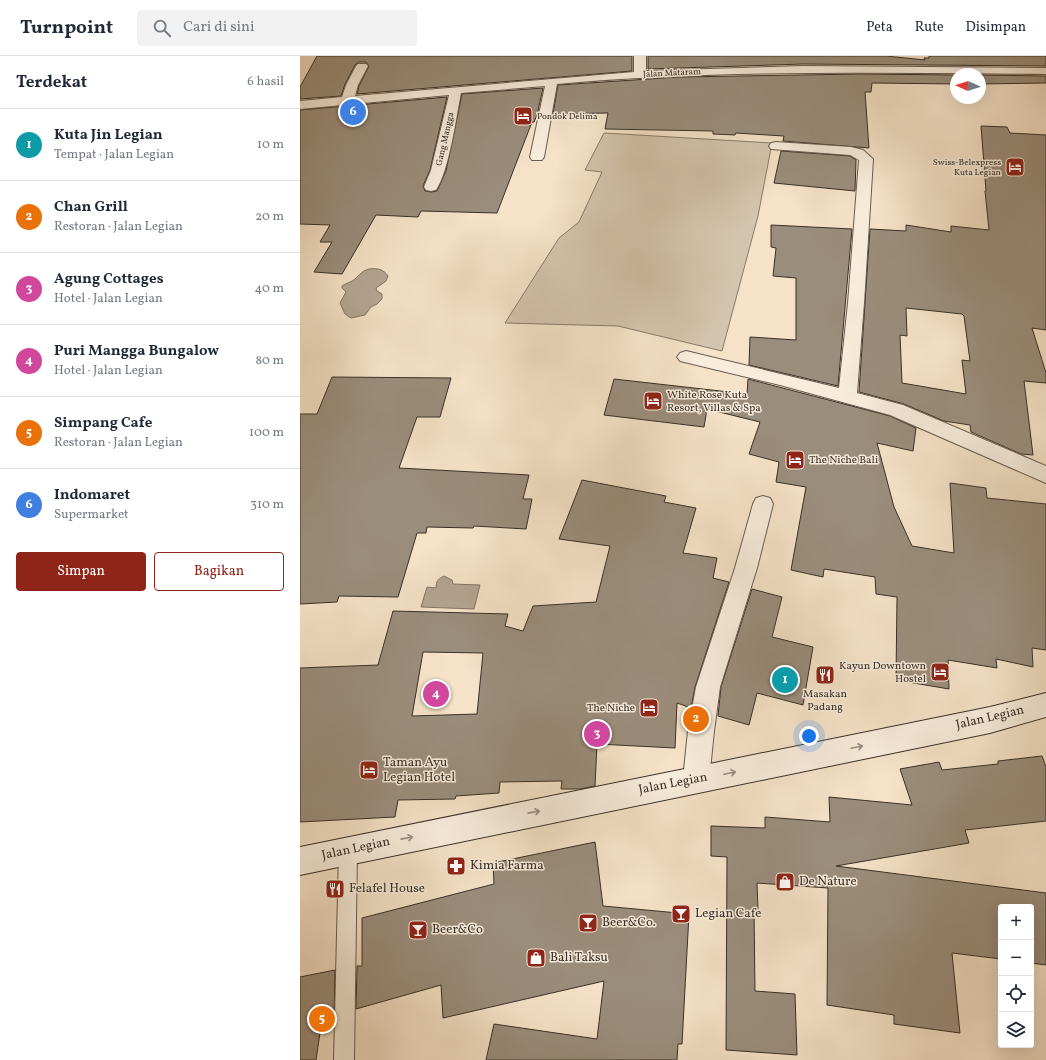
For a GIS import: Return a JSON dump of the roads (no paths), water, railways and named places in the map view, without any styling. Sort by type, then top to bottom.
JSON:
[{"type":"street","points":[[640,56],[640,74]]},
{"type":"street","points":[[957,56],[961,68]]},
{"type":"street","points":[[347,101],[352,85],[362,66]]},
{"type":"street","name":"Jalan Mataram","points":[[300,105],[731,67],[950,71]]},
{"type":"street","name":"Jalan Mataram","points":[[986,71],[1046,71]]},
{"type":"street","points":[[537,157],[547,110],[551,82]]},
{"type":"street","name":"Gang Mangga","points":[[431,187],[438,170],[456,91]]},
{"type":"street","points":[[776,146],[858,153],[866,159],[856,302],[847,397]]},
{"type":"street","points":[[686,358],[896,410],[1046,475]]},
{"type":"street","points":[[696,780],[708,687],[746,568],[763,504]]},
{"type":"street","name":"Jalan Legian","points":[[300,861],[990,720],[1046,705]]},
{"type":"lane","points":[[344,1060],[348,850]]},
{"type":"place","name":"Indomaret","points":[[353,112]]},
{"type":"place","name":"Pondok Delima","points":[[523,116]]},
{"type":"place","name":"Swiss-Belexpress Kuta Legian","points":[[1015,167]]},
{"type":"place","name":"White Rose Kuta Resort, Villas & Spa","points":[[653,401]]},
{"type":"place","name":"The Niche Bali","points":[[795,460]]},
{"type":"place","name":"Kayun Downtown Hostel","points":[[940,672]]},
{"type":"place","name":"Masakan Padang","points":[[825,675]]},
{"type":"place","name":"Kuta Jin Legian","points":[[785,680]]},
{"type":"place","name":"Puri Mangga Bungalow","points":[[436,694]]},
{"type":"place","name":"The Niche","points":[[649,708]]},
{"type":"place","name":"Chan Grill","points":[[696,719]]},
{"type":"place","name":"Agung Cottages","points":[[597,734]]},
{"type":"place","name":"Taman Ayu Legian Hotel","points":[[369,770]]},
{"type":"place","name":"Kimia Farma","points":[[456,866]]},
{"type":"place","name":"De Nature","points":[[785,882]]},
{"type":"place","name":"Felafel House","points":[[335,889]]},
{"type":"place","name":"Legian Cafe","points":[[681,914]]},
{"type":"place","name":"Beer&Co.","points":[[588,923]]},
{"type":"place","name":"Beer&Co","points":[[418,930]]},
{"type":"place","name":"Bali Taksu","points":[[536,958]]},
{"type":"place","name":"Simpang Cafe","points":[[322,1019]]}]
